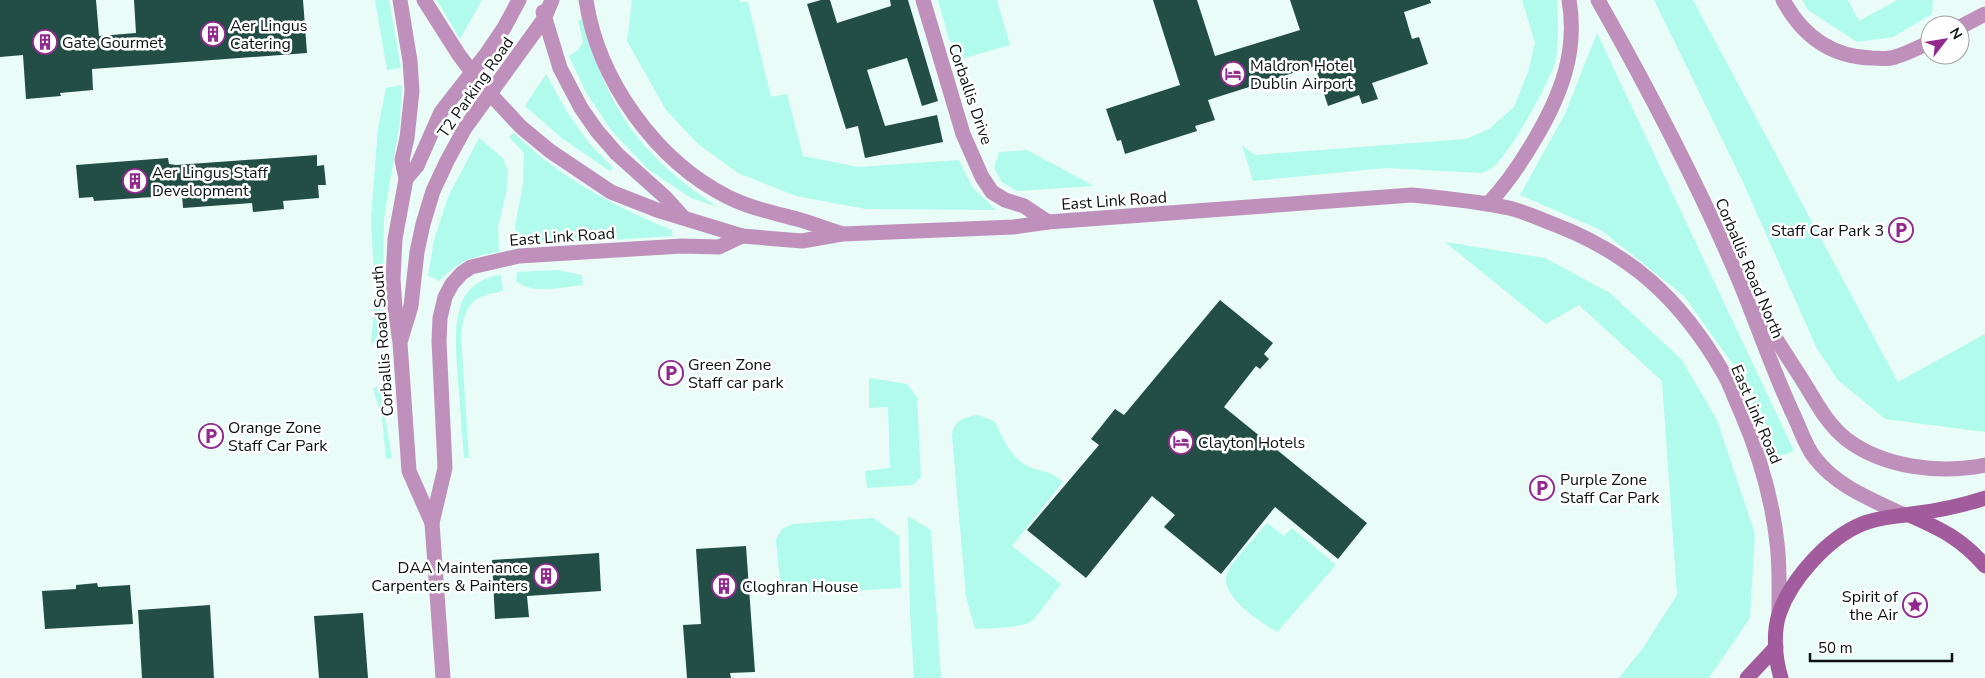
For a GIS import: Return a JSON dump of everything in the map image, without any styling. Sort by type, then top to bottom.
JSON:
[{"type":"main road","points":[[1781,678],[1776,647],[1779,615],[1796,581],[1820,554],[1846,532],[1876,520],[1971,503],[1985,498]]},
{"type":"main road","points":[[1907,515],[1937,527],[1964,543],[1985,566]]},
{"type":"main road","points":[[1747,678],[1776,647]]},
{"type":"street","name":"Corballis Road South","points":[[400,0],[412,76],[410,112],[402,160],[406,179],[395,239],[394,308],[400,343],[409,471],[432,523],[443,678]]},
{"type":"street","points":[[424,0],[441,29],[472,73],[491,94]]},
{"type":"street","points":[[406,179],[417,166],[441,112],[504,28],[519,0]]},
{"type":"street","points":[[541,0],[544,19],[560,68],[581,108],[617,154],[665,197],[683,217]]},
{"type":"street","name":"T2 Parking Road","points":[[400,343],[411,306],[417,252],[433,191],[465,128],[544,19],[552,0]]},
{"type":"street","points":[[586,0],[597,44],[608,70],[627,104],[654,140],[677,164],[700,181],[722,193],[768,212],[797,219],[842,234]]},
{"type":"street","name":"Corballis Drive","points":[[923,0],[963,134],[982,177],[992,192],[1005,200],[1024,206],[1048,222]]},
{"type":"street","points":[[1488,204],[1517,170],[1549,116],[1559,94],[1566,75],[1572,34],[1570,0]]},
{"type":"street","name":"Corballis Road North","points":[[1598,0],[1664,122],[1740,284],[1780,387],[1815,458],[1837,480],[1851,489],[1907,515]]},
{"type":"street","points":[[1783,0],[1789,11],[1810,35],[1833,51],[1858,57],[1890,58],[1920,46]]},
{"type":"street","points":[[1970,22],[1985,14]]},
{"type":"street","name":"East Link Road","points":[[491,94],[521,126],[550,151],[610,192],[657,210],[742,236],[802,241],[842,234],[1014,227],[1048,222],[1412,195],[1450,198],[1511,208],[1568,229],[1599,244],[1646,276],[1669,298],[1697,332],[1725,375],[1765,476],[1777,543],[1779,615]]},
{"type":"street","name":"East Link Road","points":[[432,523],[445,468],[439,341],[440,318],[445,298],[452,284],[462,273],[471,267],[519,256],[682,246],[719,247],[742,236]]},
{"type":"street","points":[[1740,284],[1825,417],[1846,439],[1887,460],[1927,468],[1985,465]]},
{"type":"green space","points":[[375,0],[389,0],[401,68],[387,70]]},
{"type":"green space","points":[[437,0],[482,0],[460,39]]},
{"type":"green space","points":[[632,0],[739,0],[740,2],[748,2],[771,97],[787,94],[803,156],[858,167],[959,160],[972,187],[996,210],[866,209],[796,196],[738,173],[698,144],[666,110],[627,41]]},
{"type":"green space","points":[[938,0],[997,0],[1010,45],[961,59],[949,39]]},
{"type":"green space","points":[[1522,0],[1557,0],[1558,36],[1556,58],[1547,82],[1529,116],[1509,149],[1492,168],[1482,173],[1386,168],[1253,181],[1242,145],[1255,155],[1466,139],[1489,129],[1514,107],[1528,72],[1535,43]]},
{"type":"green space","points":[[1654,0],[1693,0],[1898,382],[1985,334],[1985,432],[1885,419],[1838,380],[1817,349],[1742,180]]},
{"type":"green space","points":[[1802,0],[1848,0],[1859,21],[1897,0],[1933,0],[1932,14],[1920,15],[1920,21],[1893,37],[1857,42],[1808,10]]},
{"type":"green space","points":[[583,19],[603,78],[630,127],[668,169],[718,207],[691,198],[649,170],[611,130],[586,92],[569,56],[578,50],[583,42],[578,20]]},
{"type":"green space","points":[[1597,33],[1794,451],[1776,457],[1739,373],[1684,296],[1601,230],[1520,195],[1565,114]]},
{"type":"green space","points":[[546,74],[567,112],[589,143],[613,168],[610,171],[563,139],[525,106]]},
{"type":"green space","points":[[402,85],[400,121],[384,218],[383,294],[376,342],[371,344],[375,294],[371,220],[378,128],[386,88]]},
{"type":"green space","points":[[514,133],[531,149],[568,177],[629,211],[672,230],[673,236],[518,246],[515,226],[523,184],[524,153],[509,137]]},
{"type":"green space","points":[[479,138],[503,158],[508,171],[507,190],[498,227],[499,252],[466,260],[453,268],[439,281],[428,276],[434,240],[448,197]]},
{"type":"green space","points":[[1027,150],[1094,186],[1017,191],[1002,182],[994,168],[999,152]]},
{"type":"green space","points":[[1445,242],[1545,258],[1610,293],[1682,360],[1717,420],[1755,534],[1750,618],[1709,678],[1619,678],[1643,648],[1677,595],[1662,381],[1579,305],[1546,324]]},
{"type":"green space","points":[[557,270],[582,275],[583,285],[539,289],[530,288],[516,281],[517,272]]},
{"type":"green space","points":[[501,275],[503,291],[484,296],[472,303],[465,315],[463,324],[461,335],[469,458],[464,458],[456,351],[457,321],[462,302],[469,291],[489,277]]},
{"type":"green space","points":[[869,378],[907,384],[917,397],[921,477],[913,485],[867,488],[865,471],[890,468],[888,407],[869,408]]},
{"type":"green space","points":[[380,387],[392,458],[386,459],[382,418],[373,388]]},
{"type":"green space","points":[[977,415],[994,421],[1010,450],[1018,460],[1029,467],[1053,475],[1063,482],[1012,546],[1061,584],[1034,619],[1023,625],[975,629],[966,597],[952,435],[955,426],[960,420]]},
{"type":"green space","points":[[908,516],[931,530],[941,678],[914,678],[910,614]]},
{"type":"green space","points":[[873,518],[899,536],[901,588],[798,594],[785,590],[780,582],[776,539],[782,529],[793,524]]},
{"type":"green space","points":[[1267,523],[1284,536],[1292,528],[1336,565],[1277,632],[1242,607],[1228,589],[1226,580],[1231,566]]},
{"type":"building","points":[[0,0],[96,0],[99,36],[136,33],[134,0],[303,0],[307,53],[92,69],[93,90],[60,93],[61,96],[26,99],[23,55],[0,57]]},
{"type":"building","points":[[821,0],[830,0],[837,23],[891,6],[890,0],[908,0],[938,101],[922,106],[907,58],[867,70],[885,126],[937,115],[943,142],[865,158],[858,126],[846,129],[807,4]]},
{"type":"building","name":"Maldron Hotel Dublin Airport","points":[[1153,0],[1197,0],[1215,56],[1300,30],[1290,0],[1430,0],[1431,3],[1404,12],[1412,39],[1419,37],[1428,64],[1372,83],[1378,99],[1362,104],[1359,95],[1328,106],[1315,66],[1208,100],[1215,120],[1195,126],[1197,131],[1125,154],[1121,140],[1117,141],[1106,109],[1180,85]]},
{"type":"building","points":[[317,155],[317,166],[324,165],[326,185],[318,185],[319,198],[283,201],[284,209],[253,212],[252,203],[183,208],[182,195],[94,201],[93,197],[79,198],[76,165],[168,158],[169,164],[176,165]]},
{"type":"building","name":"Clayton Hotels","points":[[1220,300],[1273,343],[1264,354],[1269,359],[1260,369],[1256,366],[1224,407],[1367,523],[1338,559],[1275,507],[1221,574],[1164,527],[1175,515],[1152,496],[1086,578],[1027,530],[1099,445],[1091,439],[1115,409],[1124,415]]},
{"type":"building","name":"Cloghran House","points":[[746,546],[755,672],[730,673],[731,678],[687,678],[683,625],[701,624],[696,549]]},
{"type":"building","name":"DAA Maintenance Carpenters & Painters","points":[[599,553],[601,591],[527,596],[529,617],[495,619],[492,560]]},
{"type":"building","points":[[97,583],[98,587],[130,585],[133,624],[45,629],[42,591],[76,589],[76,585]]},
{"type":"building","points":[[210,605],[214,678],[142,678],[138,610]]},
{"type":"building","points":[[363,613],[368,678],[319,678],[314,616]]},
{"type":"place","name":"Aer Lingus Catering","points":[[213,34]]},
{"type":"place","name":"Gate Gourmet","points":[[45,42]]},
{"type":"place","name":"Maldron Hotel Dublin Airport","points":[[1233,74]]},
{"type":"place","name":"Aer Lingus Staff Development","points":[[135,181]]},
{"type":"place","name":"Staff Car Park 3","points":[[1901,230]]},
{"type":"place","name":"Green Zone Staff car park","points":[[671,373]]},
{"type":"place","name":"Orange Zone Staff Car Park","points":[[211,436]]},
{"type":"place","name":"Clayton Hotels","points":[[1181,442]]},
{"type":"place","name":"Purple Zone Staff Car Park","points":[[1542,488]]},
{"type":"place","name":"DAA Maintenance Carpenters & Painters","points":[[546,576]]},
{"type":"place","name":"Cloghran House","points":[[724,586]]},
{"type":"place","name":"Spirit of the Air","points":[[1915,605]]}]
